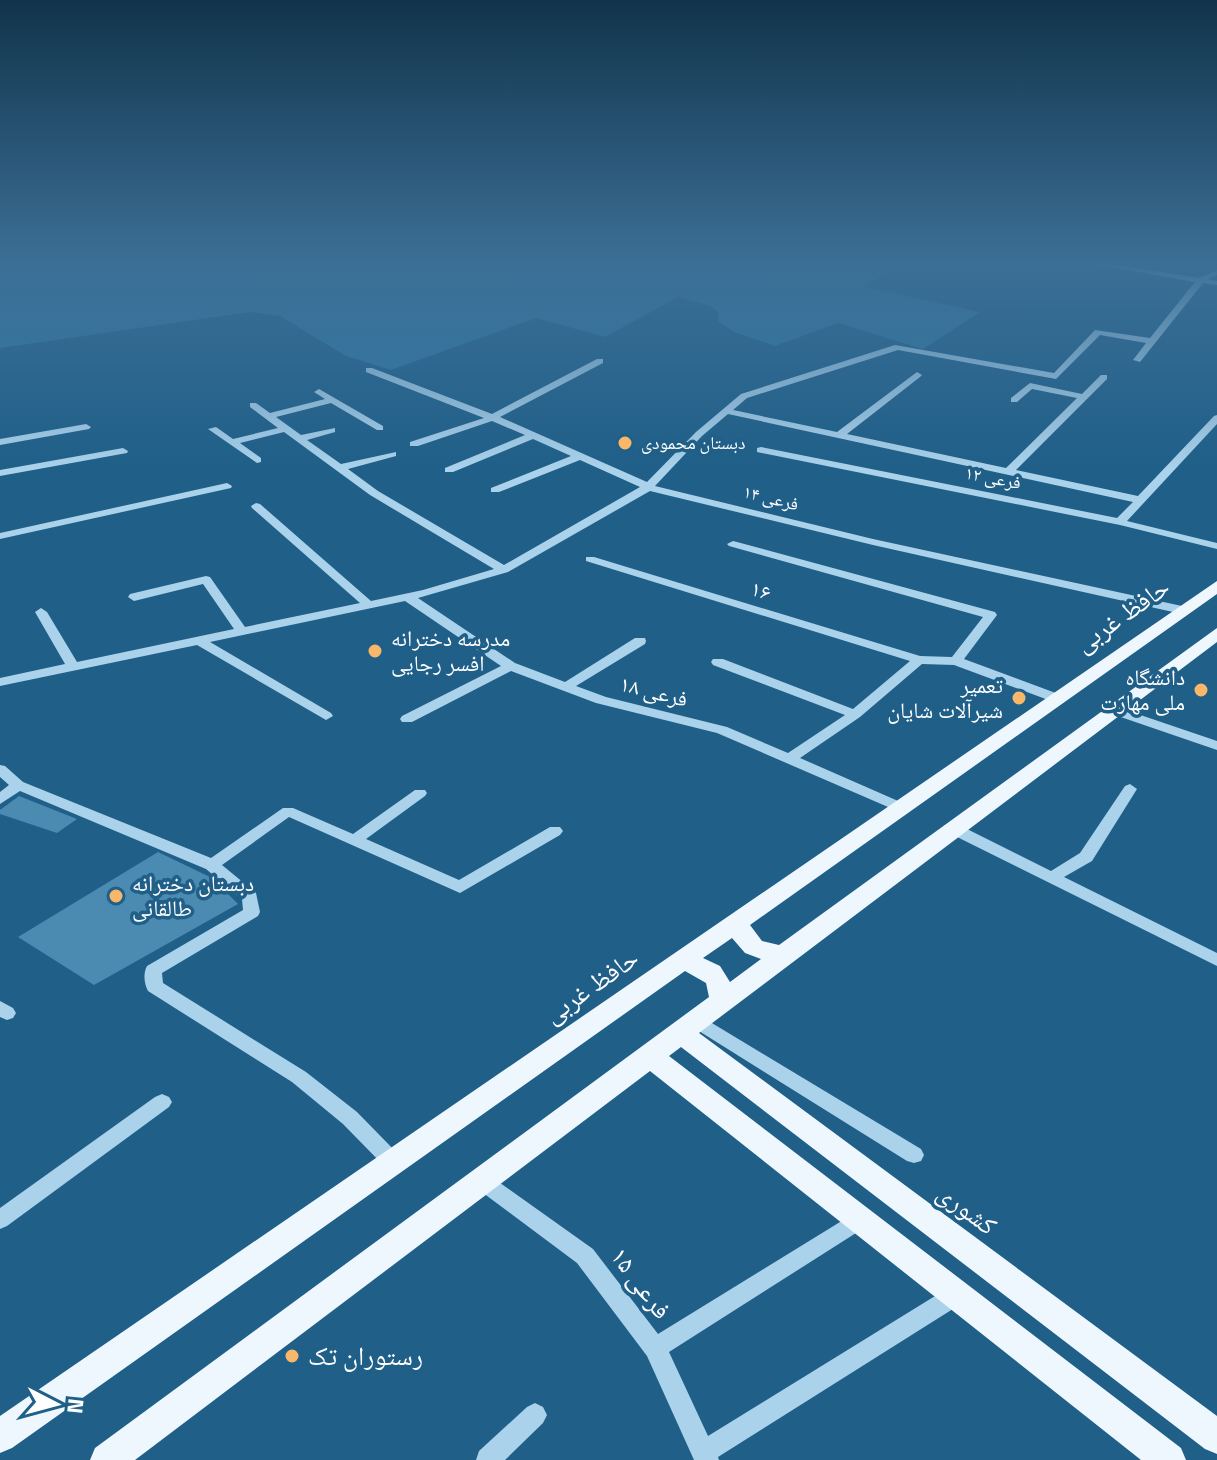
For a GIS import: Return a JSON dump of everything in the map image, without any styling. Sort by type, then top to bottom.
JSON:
[{"type":"main road","name":"حافظ غربی","points":[[0,1436],[1217,586]]},
{"type":"main road","points":[[107,1460],[1217,633]]},
{"type":"main road","points":[[737,921],[744,941],[754,949],[785,955]]},
{"type":"main road","points":[[680,961],[712,971],[721,984],[722,1002]]},
{"type":"main road","name":"کشوری","points":[[688,1027],[1217,1437]]},
{"type":"main road","points":[[649,1055],[1169,1460]]},
{"type":"street","points":[[0,682],[408,597],[504,570],[648,487],[744,396],[898,347],[1056,376],[1098,332]]},
{"type":"street","points":[[1099,332],[1152,341]]},
{"type":"street","points":[[1137,360],[1159,332]]},
{"type":"street","points":[[414,444],[492,418],[600,361]]},
{"type":"street","name":"فرعی ۱۴","points":[[369,370],[534,435],[648,487],[873,542],[1182,610]]},
{"type":"street","points":[[841,434],[917,375]]},
{"type":"street","points":[[1007,473],[1104,377]]},
{"type":"street","points":[[1014,400],[1030,386],[1084,397]]},
{"type":"street","points":[[319,392],[380,428]]},
{"type":"street","points":[[268,416],[333,400]]},
{"type":"street","points":[[253,405],[374,493],[504,570]]},
{"type":"street","points":[[726,411],[1140,500]]},
{"type":"street","points":[[1120,522],[1217,418]]},
{"type":"street","points":[[0,442],[86,427]]},
{"type":"street","points":[[213,429],[257,460]]},
{"type":"street","points":[[232,442],[285,429]]},
{"type":"street","points":[[299,439],[332,430]]},
{"type":"street","points":[[449,470],[534,435]]},
{"type":"street","name":"فرعی ۱۲","points":[[761,450],[1120,522],[1217,546]]},
{"type":"street","points":[[0,473],[123,451]]},
{"type":"street","points":[[340,468],[392,454]]},
{"type":"street","points":[[495,490],[581,456]]},
{"type":"street","points":[[966,491],[984,467]]},
{"type":"street","points":[[0,536],[227,486]]},
{"type":"street","points":[[256,506],[368,604]]},
{"type":"street","points":[[733,544],[991,615],[956,661]]},
{"type":"street","name":"۱۶","points":[[590,559],[919,660],[956,661],[1056,698]]},
{"type":"street","points":[[134,597],[206,580],[242,631]]},
{"type":"street","name":"فرعی ۱۸","points":[[408,597],[510,666],[564,688],[654,715],[722,730],[900,807]]},
{"type":"street","points":[[41,612],[73,667]]},
{"type":"street","points":[[198,640],[326,716]]},
{"type":"street","points":[[564,688],[640,641]]},
{"type":"street","points":[[791,758],[855,714],[919,660]]},
{"type":"street","points":[[718,662],[855,714]]},
{"type":"street","points":[[407,719],[510,666]]},
{"type":"street","points":[[1114,710],[1217,746]]},
{"type":"street","points":[[0,769],[18,785],[212,865],[250,897],[252,912],[153,970],[154,986],[299,1077],[350,1118],[393,1162]]},
{"type":"street","points":[[0,799],[18,785]]},
{"type":"street","points":[[1051,878],[1086,857],[1130,789]]},
{"type":"street","points":[[354,840],[420,793]]},
{"type":"street","points":[[212,865],[288,811],[460,887],[555,831]]},
{"type":"street","points":[[954,829],[1217,960]]},
{"type":"street","points":[[688,1027],[914,1155]]},
{"type":"street","points":[[0,1220],[162,1102]]},
{"type":"street","name":"فرعی ۱۵","points":[[482,1181],[585,1256],[655,1348],[705,1456]]},
{"type":"street","points":[[655,1348],[860,1220]]},
{"type":"street","points":[[705,1456],[956,1295]]},
{"type":"street","points":[[488,1460],[535,1415]]},
{"type":"shaded area","points":[[0,332],[110,332],[0,348]]},
{"type":"shaded area","points":[[307,332],[497,332],[391,370],[346,356]]},
{"type":"shaded area","points":[[587,332],[614,332],[605,337]]},
{"type":"shaded area","points":[[734,332],[813,332],[775,346]]},
{"type":"shaded area","points":[[868,332],[949,332],[923,349]]},
{"type":"building","points":[[19,796],[77,819],[57,833],[0,814],[0,810]]},
{"type":"building","points":[[158,852],[212,878],[238,904],[94,985],[18,937]]},
{"type":"place","name":"دبستان محمودی","points":[[625,443]]},
{"type":"place","name":"مدرسه دخترانه افسر رجایی","points":[[375,651]]},
{"type":"place","name":"دانشگاه ملی مهارت","points":[[1201,690]]},
{"type":"place","name":"تعمیر شیرآلات شایان","points":[[1019,698]]},
{"type":"place","name":"دبستان دخترانه طالقانی","points":[[116,896]]},
{"type":"place","name":"رستوران تک","points":[[292,1356]]}]
